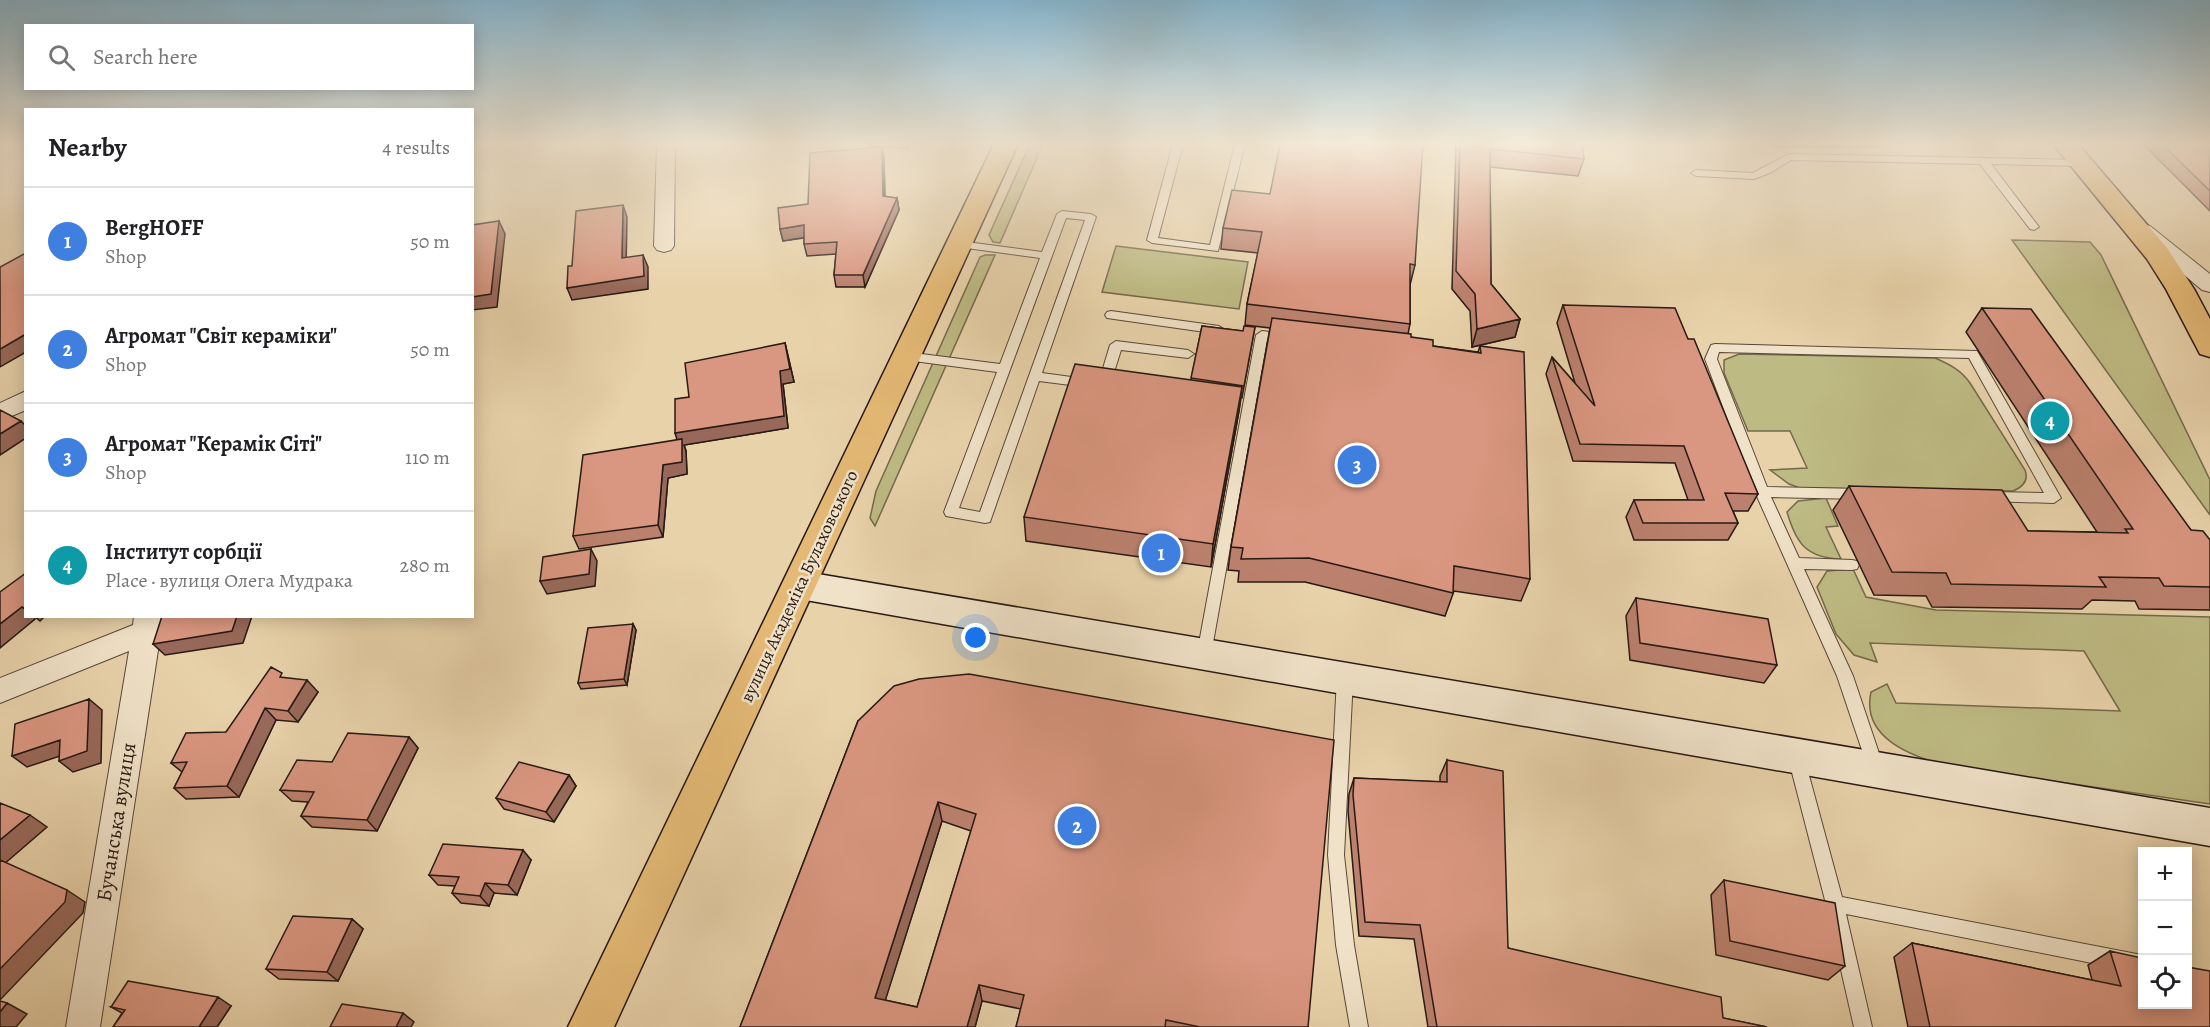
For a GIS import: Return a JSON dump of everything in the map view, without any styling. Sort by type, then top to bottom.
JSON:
[{"type":"main road","name":"вулиця Академіка Булаховського","points":[[600,1025],[800,585],[983,192]]},
{"type":"main road","points":[[2107,192],[2131,220],[2180,289],[2210,347]]},
{"type":"street","points":[[664,246],[665,192]]},
{"type":"street","points":[[2131,220],[2210,285]]},
{"type":"street","points":[[0,413],[24,400]]},
{"type":"street","points":[[800,585],[2210,826]]},
{"type":"street","points":[[0,691],[148,624]]},
{"type":"street","name":"Бучанська вулиця","points":[[83,1027],[148,624]]},
{"type":"lane","points":[[1165,192],[1152,240],[1214,249],[1228,192]]},
{"type":"lane","points":[[2007,192],[2034,227]]},
{"type":"lane","points":[[1062,214],[1091,217],[985,518],[951,512],[1003,369],[1047,256],[1062,214]]},
{"type":"lane","points":[[959,244],[1047,256]]},
{"type":"lane","points":[[1111,315],[1227,331]]},
{"type":"lane","points":[[1204,654],[1256,334],[1297,339]]},
{"type":"lane","points":[[1035,376],[1110,386],[1116,345],[1188,354]]},
{"type":"lane","points":[[1876,768],[1845,676],[1762,492],[1711,359],[1715,348],[1973,354],[2054,498],[1972,496]]},
{"type":"lane","points":[[906,356],[1003,369]]},
{"type":"lane","points":[[1762,492],[1879,495]]},
{"type":"lane","points":[[1795,563],[1852,565]]},
{"type":"lane","points":[[1345,678],[1336,855],[1345,945],[1359,1027]]},
{"type":"lane","points":[[1796,755],[1835,904],[1863,1027]]},
{"type":"lane","points":[[1835,904],[2138,963]]},
{"type":"shaded area","points":[[1008,192],[1022,192],[1000,243],[993,242],[989,235]]},
{"type":"shaded area","points":[[2012,240],[2090,242],[2101,255],[2210,480],[2210,515]]},
{"type":"shaded area","points":[[1116,246],[1248,262],[1239,309],[1102,292]]},
{"type":"shaded area","points":[[995,255],[875,526],[870,518],[876,491],[980,257]]},
{"type":"shaded area","points":[[1739,354],[1935,358],[1940,360],[1959,371],[1970,383],[2025,470],[2026,480],[2020,488],[2013,491],[1800,488],[1789,484],[1770,470],[1807,468],[1790,431],[1748,431],[1724,373],[1724,360]]},
{"type":"shaded area","points":[[1826,498],[1838,526],[1826,527],[1841,559],[1819,556],[1804,547],[1794,532],[1787,512],[1798,501]]},
{"type":"shaded area","points":[[1853,569],[1866,597],[1936,610],[2210,617],[2210,804],[1943,765],[1916,756],[1890,742],[1873,721],[1870,708],[1871,692],[1887,684],[1896,703],[2120,711],[2084,651],[1870,643],[1877,662],[1854,655],[1836,634],[1817,587],[1827,571]]},
{"type":"building","points":[[808,192],[883,192],[883,196],[897,198],[863,275],[834,275],[837,242],[804,244],[804,225],[780,229],[778,208],[808,204]]},
{"type":"building","points":[[1232,192],[1270,194],[1270,192],[1420,192],[1415,265],[1410,264],[1410,324],[1247,304],[1262,232],[1223,228]]},
{"type":"building","points":[[1458,192],[1490,192],[1491,284],[1520,319],[1477,329],[1475,294],[1456,271]]},
{"type":"building","points":[[623,205],[622,258],[643,255],[644,276],[567,288],[568,266],[572,266],[576,211]]},
{"type":"building","points":[[499,221],[491,294],[474,297],[474,225]]},
{"type":"building","points":[[24,254],[24,335],[0,349],[0,267]]},
{"type":"building","points":[[1563,305],[1675,308],[1688,339],[1694,339],[1758,494],[1725,493],[1738,523],[1643,523],[1634,500],[1704,500],[1684,446],[1580,444],[1552,357],[1595,406]]},
{"type":"building","points":[[1982,308],[2031,309],[2191,530],[2203,531],[2210,540],[2210,587],[2164,586],[2159,578],[2099,577],[2106,587],[1951,584],[1946,573],[1892,572],[1849,486],[2002,490],[2028,531],[2128,533],[2125,529],[2133,529]]},
{"type":"building","points":[[1272,318],[1411,334],[1411,337],[1433,340],[1433,346],[1481,353],[1480,346],[1524,352],[1530,579],[1454,566],[1453,593],[1309,558],[1241,559],[1243,548],[1231,547]]},
{"type":"building","points":[[1202,326],[1243,331],[1244,326],[1255,327],[1244,386],[1191,378]]},
{"type":"building","points":[[785,343],[790,369],[780,371],[784,416],[675,433],[675,399],[689,397],[685,363]]},
{"type":"building","points":[[1075,364],[1242,387],[1213,544],[1024,517]]},
{"type":"building","points":[[0,410],[21,421],[0,434]]},
{"type":"building","points":[[682,439],[682,462],[663,465],[658,525],[573,536],[583,455]]},
{"type":"building","points":[[591,549],[589,574],[540,581],[543,557]]},
{"type":"building","points":[[24,574],[24,608],[22,607],[0,624],[0,592]]},
{"type":"building","points":[[1636,598],[1768,619],[1777,665],[1640,643]]},
{"type":"building","points":[[161,618],[236,618],[232,631],[153,644]]},
{"type":"building","points":[[633,624],[624,679],[578,683],[588,628]]},
{"type":"building","points":[[271,667],[282,673],[280,677],[307,680],[288,711],[265,708],[227,786],[174,788],[187,762],[171,763],[186,733],[226,732]]},
{"type":"building","points":[[969,674],[1334,740],[1308,1027],[1200,1027],[1166,1020],[1165,1027],[1016,1027],[1024,995],[979,985],[967,1027],[740,1027],[858,721],[894,686],[919,679]],"holes":[[[938,802],[976,814],[917,1007],[875,998]]]},
{"type":"building","points":[[89,699],[87,751],[59,761],[60,740],[12,756],[15,724]]},
{"type":"building","points":[[348,733],[409,737],[367,820],[301,816],[314,792],[280,790],[297,760],[332,762]]},
{"type":"building","points":[[1447,760],[1503,771],[1508,948],[1721,997],[1723,1018],[1767,1027],[1437,1027],[1420,925],[1365,922],[1353,795],[1354,778],[1447,782]]},
{"type":"building","points":[[519,762],[569,775],[546,812],[496,798]]},
{"type":"building","points":[[0,803],[30,815],[0,840]]},
{"type":"building","points":[[443,844],[523,850],[508,885],[485,883],[480,896],[452,893],[459,877],[429,875]]},
{"type":"building","points":[[0,860],[67,890],[65,902],[0,969]]},
{"type":"building","points":[[1724,880],[1835,903],[1845,966],[1730,941]]},
{"type":"building","points":[[293,916],[352,919],[327,972],[266,969]]},
{"type":"building","points":[[1912,943],[2121,986],[2110,951],[2138,957],[2138,1009],[2192,1009],[2192,968],[2210,971],[2210,1027],[1930,1027]]},
{"type":"building","points":[[128,981],[218,997],[199,1027],[113,1027],[125,1010],[111,1007]]},
{"type":"building","points":[[0,1001],[7,1003],[0,1012]]},
{"type":"building","points":[[342,1004],[403,1013],[396,1027],[330,1027]]},
{"type":"place","name":"Інститут сорбції","points":[[2050,421]]},
{"type":"place","name":"Агромат \"Керамік Сіті\"","points":[[1357,465]]},
{"type":"place","name":"BergHOFF","points":[[1161,553]]},
{"type":"place","name":"Агромат \"Світ кераміки\"","points":[[1077,826]]}]
